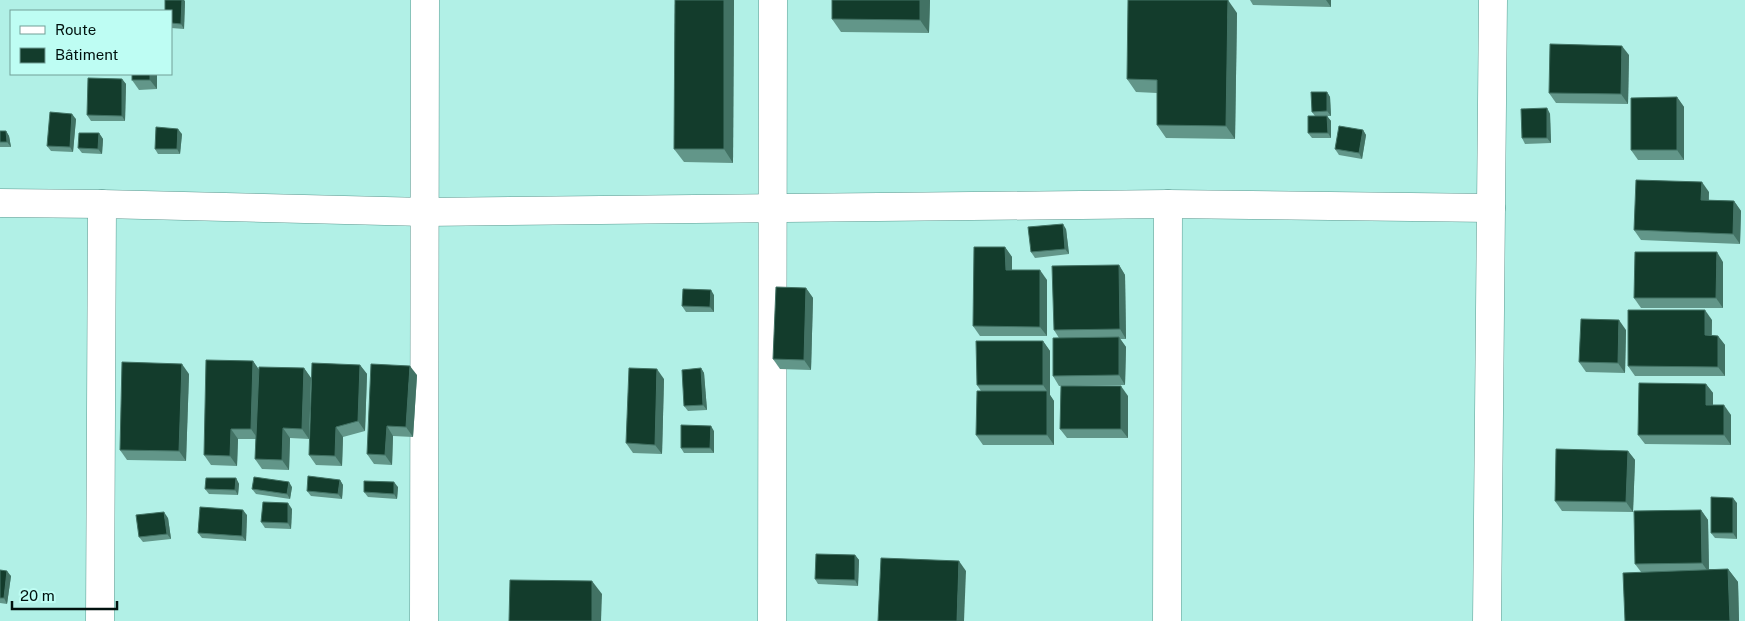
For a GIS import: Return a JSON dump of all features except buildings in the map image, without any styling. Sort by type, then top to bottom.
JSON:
[{"type":"street","points":[[424,621],[425,0]]},
{"type":"street","points":[[772,621],[773,0]]},
{"type":"street","points":[[1487,621],[1493,0]]},
{"type":"street","points":[[0,204],[102,204],[425,212],[1168,204],[1491,208]]},
{"type":"street","points":[[100,621],[102,204]]},
{"type":"street","points":[[1167,621],[1168,204]]}]
